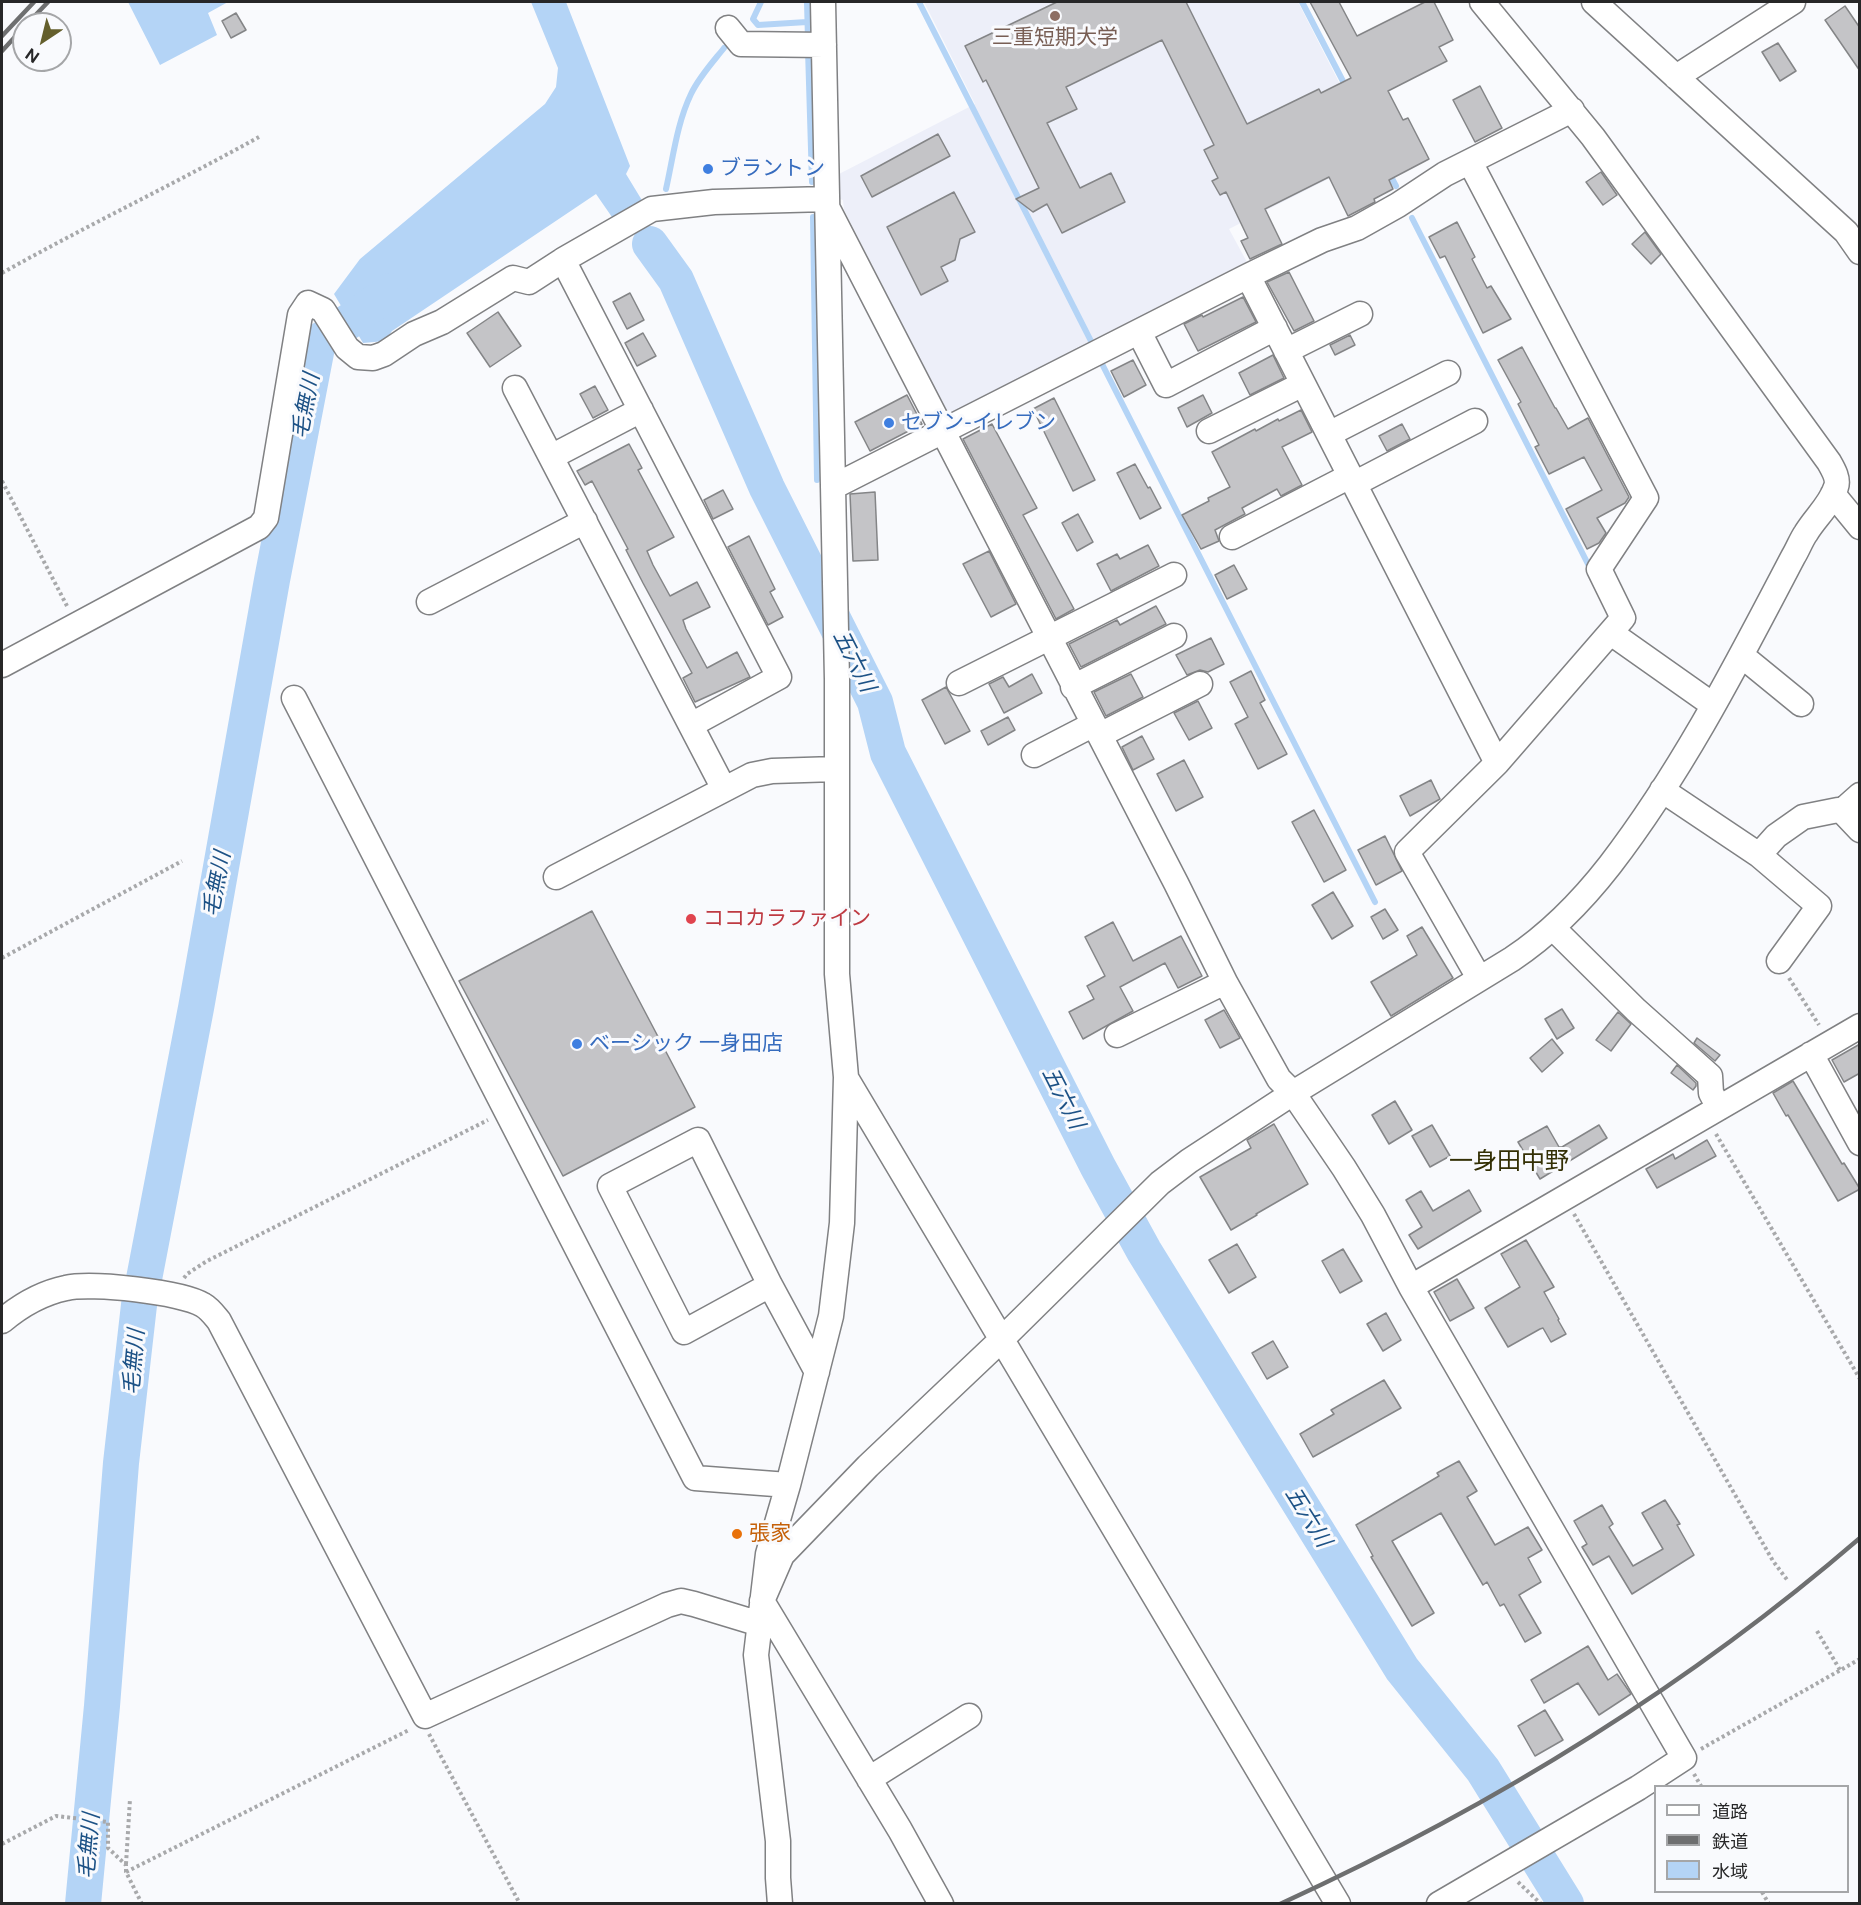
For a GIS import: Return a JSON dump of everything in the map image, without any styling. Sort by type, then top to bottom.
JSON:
[{"type":"street","points":[[780,1904],[778,1841],[756,1655],[761,1613],[788,1485],[831,1316],[842,1223],[846,1077],[837,974],[837,679],[827,203],[813,45],[823,2]]},
{"type":"street","points":[[775,1555],[1001,1340],[1160,1184],[1189,1161],[1293,1093],[1519,954],[1553,928],[1577,904],[1611,863],[1662,790],[1741,656],[1806,533],[1833,494],[1837,485],[1828,462],[1572,110],[1482,2]]},
{"type":"street","points":[[1594,2],[1846,232],[1860,252]]},
{"type":"street","points":[[1676,77],[1793,2]]},
{"type":"street","points":[[728,28],[741,44],[813,45]]},
{"type":"street","points":[[832,487],[1248,276],[1322,240],[1357,228],[1398,206],[1445,174],[1572,110]]},
{"type":"street","points":[[1470,162],[1646,498],[1599,569],[1623,618],[1497,763],[1407,852],[1479,978]]},
{"type":"street","points":[[2,665],[259,527],[266,518],[300,315],[308,303],[322,310],[347,348],[358,357],[373,358],[384,354],[414,334],[442,322],[513,278],[529,282],[562,260],[652,209],[714,202],[827,203]]},
{"type":"street","points":[[827,203],[942,433],[1225,982],[1279,1079],[1293,1093],[1373,1215],[1411,1287],[1684,1758],[1638,1788],[1439,1904]]},
{"type":"street","points":[[562,260],[780,677],[690,725]]},
{"type":"street","points":[[1248,276],[1497,763]]},
{"type":"street","points":[[1286,351],[1360,314]]},
{"type":"street","points":[[1139,332],[1166,385],[1275,328]]},
{"type":"street","points":[[1329,434],[1449,373]]},
{"type":"street","points":[[1209,431],[1303,384]]},
{"type":"street","points":[[515,388],[724,789]]},
{"type":"street","points":[[551,457],[641,410]]},
{"type":"street","points":[[1232,537],[1475,421]]},
{"type":"street","points":[[1833,494],[1860,527]]},
{"type":"street","points":[[429,602],[585,521]]},
{"type":"street","points":[[959,683],[1174,575]]},
{"type":"street","points":[[1611,633],[1713,705]]},
{"type":"street","points":[[1073,687],[1174,636]]},
{"type":"street","points":[[1741,656],[1801,704]]},
{"type":"street","points":[[1034,755],[1200,684]]},
{"type":"street","points":[[294,698],[695,1478],[788,1485]]},
{"type":"street","points":[[556,877],[752,775],[836,769]]},
{"type":"street","points":[[1662,790],[1759,855],[1819,906],[1779,961]]},
{"type":"street","points":[[1759,855],[1776,836],[1803,818],[1838,810],[1851,803],[1860,830]]},
{"type":"street","points":[[1553,928],[1636,1010],[1710,1076],[1712,1112]]},
{"type":"street","points":[[1118,1035],[1225,982]]},
{"type":"street","points":[[1411,1287],[1860,1026]]},
{"type":"street","points":[[1811,1054],[1860,1143]]},
{"type":"street","points":[[846,1077],[1338,1904]]},
{"type":"street","points":[[770,1285],[684,1332],[610,1186],[698,1140],[770,1285],[817,1372]]},
{"type":"street","points":[[2,1321],[21,1305],[52,1292],[68,1287],[91,1285],[178,1296],[202,1304],[211,1311],[219,1321],[425,1716],[667,1605],[681,1602],[761,1613],[869,1779],[941,1904]]},
{"type":"street","points":[[869,1779],[969,1716]]},
{"type":"path","points":[[2,273],[111,214],[200,170],[259,136]]},
{"type":"path","points":[[2,482],[77,625]]},
{"type":"path","points":[[2,958],[182,861]]},
{"type":"path","points":[[1779,961],[1822,1029]]},
{"type":"path","points":[[178,1296],[186,1274],[207,1261],[505,1111]]},
{"type":"path","points":[[1712,1112],[1860,1379]]},
{"type":"path","points":[[1565,1198],[1773,1561],[1788,1581]]},
{"type":"path","points":[[1817,1631],[1840,1670]]},
{"type":"path","points":[[1684,1758],[1860,1659]]},
{"type":"path","points":[[126,1872],[419,1725],[425,1716]]},
{"type":"path","points":[[425,1716],[426,1729],[520,1904]]},
{"type":"path","points":[[130,1799],[126,1872],[142,1904]]},
{"type":"path","points":[[2,1844],[56,1816],[108,1822],[108,1848],[126,1865]]},
{"type":"path","points":[[1505,1866],[1541,1904]]},
{"type":"shaded area","points":[[924,2],[1298,2],[1376,155],[1229,229],[1248,264],[952,414],[950,410],[946,411],[844,210],[843,200],[840,199],[839,174],[975,104]]},
{"type":"water","points":[[128,2],[228,2],[208,13],[217,35],[160,65]]},
{"type":"water","points":[[531,2],[566,2],[630,166],[626,174],[643,202],[614,220],[596,194],[392,331],[385,341],[363,343],[334,294],[360,259],[545,104],[556,87],[558,68]]},
{"type":"building","points":[[1057,2],[1186,2],[1247,124],[1319,89],[1321,93],[1351,78],[1310,2],[1339,2],[1357,36],[1425,2],[1434,2],[1453,40],[1439,47],[1447,61],[1388,91],[1403,120],[1408,118],[1429,159],[1389,180],[1393,189],[1374,199],[1375,202],[1348,216],[1329,177],[1265,209],[1282,244],[1250,259],[1241,241],[1248,238],[1226,192],[1220,195],[1212,181],[1218,178],[1204,150],[1214,145],[1162,40],[1066,87],[1077,109],[1047,123],[1080,188],[1111,173],[1125,202],[1062,233],[1047,204],[1033,212],[1016,199],[1039,188],[986,80],[983,82],[965,46]]},
{"type":"building","points":[[1845,6],[1860,28],[1860,71],[1825,20]]},
{"type":"building","points":[[236,13],[246,30],[231,38],[222,21]]},
{"type":"building","points":[[1778,43],[1796,71],[1780,81],[1762,52]]},
{"type":"building","points":[[1480,86],[1502,128],[1475,142],[1453,100]]},
{"type":"building","points":[[938,134],[950,156],[872,197],[861,176]]},
{"type":"building","points":[[1601,172],[1617,195],[1603,205],[1586,182]]},
{"type":"building","points":[[954,192],[975,232],[960,239],[955,260],[941,267],[948,281],[921,295],[887,227]]},
{"type":"building","points":[[1457,222],[1475,257],[1472,259],[1487,288],[1491,286],[1511,319],[1483,333],[1445,256],[1440,258],[1429,237]]},
{"type":"building","points":[[1645,232],[1661,254],[1651,264],[1632,244]]},
{"type":"building","points":[[1289,272],[1314,321],[1294,331],[1267,282]]},
{"type":"building","points":[[630,293],[644,320],[627,329],[613,302]]},
{"type":"building","points":[[1243,297],[1256,322],[1198,351],[1184,324]]},
{"type":"building","points":[[498,312],[521,346],[490,367],[467,333]]},
{"type":"building","points":[[643,333],[656,356],[637,366],[625,343]]},
{"type":"building","points":[[1350,335],[1355,345],[1335,355],[1330,345]]},
{"type":"building","points":[[1522,347],[1568,429],[1588,418],[1629,497],[1625,503],[1597,518],[1606,533],[1599,543],[1587,549],[1566,509],[1602,490],[1584,457],[1549,474],[1535,447],[1539,445],[1518,404],[1521,402],[1498,360]]},
{"type":"building","points":[[1273,355],[1284,378],[1250,395],[1239,373]]},
{"type":"building","points":[[1133,360],[1146,385],[1124,397],[1111,371]]},
{"type":"building","points":[[595,386],[608,410],[593,418],[580,394]]},
{"type":"building","name":"セブン-イレブン","points":[[907,395],[922,424],[870,451],[855,422]]},
{"type":"building","points":[[1203,395],[1212,413],[1187,427],[1178,408]]},
{"type":"building","points":[[1054,398],[1095,480],[1073,491],[1033,409]]},
{"type":"building","points":[[1301,410],[1312,432],[1282,447],[1302,485],[1281,496],[1277,489],[1242,508],[1245,514],[1215,530],[1219,541],[1201,549],[1182,515],[1230,487],[1212,452],[1255,429],[1256,431]]},
{"type":"building","points":[[992,424],[1037,508],[1023,515],[1074,609],[1056,619],[963,439]]},
{"type":"building","points":[[1402,424],[1410,439],[1387,451],[1379,436]]},
{"type":"building","points":[[629,444],[642,468],[638,470],[674,537],[647,551],[653,565],[670,596],[697,582],[710,607],[683,620],[686,629],[707,668],[737,652],[750,677],[695,702],[683,678],[692,673],[643,583],[592,481],[585,485],[577,471]]},
{"type":"building","points":[[1135,464],[1161,508],[1140,519],[1117,473]]},
{"type":"building","points":[[723,490],[733,509],[713,519],[704,500]]},
{"type":"building","points":[[875,492],[878,560],[853,561],[850,494]]},
{"type":"building","points":[[1078,514],[1093,542],[1077,551],[1062,523]]},
{"type":"building","points":[[749,536],[775,589],[770,592],[783,617],[768,625],[728,547]]},
{"type":"building","points":[[1148,545],[1159,566],[1111,591],[1097,564],[1117,554],[1120,559]]},
{"type":"building","points":[[989,551],[1016,604],[991,617],[963,564]]},
{"type":"building","points":[[1234,565],[1247,589],[1227,599],[1215,575]]},
{"type":"building","points":[[1156,606],[1166,624],[1081,667],[1069,644],[1117,620],[1120,625]]},
{"type":"building","points":[[1211,638],[1224,664],[1208,672],[1200,670],[1187,675],[1176,655]]},
{"type":"building","points":[[1251,671],[1265,700],[1260,703],[1287,754],[1258,769],[1235,724],[1248,717],[1230,682]]},
{"type":"building","points":[[1032,674],[1042,693],[1004,713],[989,684],[1003,677],[1009,687]]},
{"type":"building","points":[[1131,674],[1143,697],[1106,716],[1094,692]]},
{"type":"building","points":[[946,687],[970,731],[945,744],[922,700]]},
{"type":"building","points":[[1198,701],[1212,728],[1189,740],[1174,713]]},
{"type":"building","points":[[1008,717],[1015,730],[988,745],[981,731]]},
{"type":"building","points":[[1142,736],[1154,759],[1133,770],[1122,747]]},
{"type":"building","points":[[1184,760],[1203,797],[1176,811],[1157,774]]},
{"type":"building","points":[[1431,780],[1440,799],[1410,816],[1400,796]]},
{"type":"building","points":[[1314,810],[1346,870],[1324,882],[1292,822]]},
{"type":"building","points":[[1385,836],[1402,871],[1376,885],[1358,850]]},
{"type":"building","points":[[1333,892],[1353,926],[1332,939],[1312,905]]},
{"type":"building","points":[[1385,909],[1398,930],[1383,939],[1371,917]]},
{"type":"building","name":"ベーシック 一身田店","points":[[592,911],[695,1107],[563,1176],[459,981]]},
{"type":"building","points":[[1113,922],[1133,961],[1181,936],[1202,976],[1178,988],[1165,963],[1120,987],[1133,1011],[1083,1039],[1069,1012],[1094,999],[1087,986],[1105,976],[1085,937]]},
{"type":"building","points":[[1422,927],[1453,978],[1391,1016],[1371,982],[1417,955],[1407,936]]},
{"type":"building","points":[[1562,1009],[1574,1028],[1557,1039],[1545,1019]]},
{"type":"building","points":[[1224,1010],[1240,1038],[1220,1048],[1205,1020]]},
{"type":"building","points":[[1618,1012],[1631,1024],[1611,1051],[1596,1040]]},
{"type":"building","points":[[1697,1038],[1720,1055],[1715,1061],[1694,1043]]},
{"type":"building","points":[[1552,1039],[1563,1053],[1542,1072],[1530,1058]]},
{"type":"building","points":[[1860,1044],[1860,1073],[1844,1082],[1832,1060]]},
{"type":"building","points":[[1677,1065],[1696,1083],[1693,1090],[1671,1073]]},
{"type":"building","points":[[1793,1081],[1842,1164],[1844,1163],[1860,1189],[1838,1201],[1773,1093]]},
{"type":"building","points":[[1395,1101],[1412,1130],[1389,1144],[1372,1115]]},
{"type":"building","points":[[1274,1124],[1308,1184],[1231,1230],[1200,1177],[1251,1148],[1247,1140]]},
{"type":"building","points":[[1432,1125],[1450,1156],[1430,1167],[1412,1136]]},
{"type":"building","points":[[1599,1125],[1607,1138],[1540,1179],[1518,1142],[1547,1126],[1559,1147],[1562,1147]]},
{"type":"building","points":[[1707,1140],[1716,1156],[1657,1188],[1646,1169],[1673,1154],[1675,1159]]},
{"type":"building","points":[[1469,1190],[1481,1211],[1418,1249],[1409,1235],[1422,1227],[1406,1200],[1421,1191],[1433,1211]]},
{"type":"building","points":[[1526,1240],[1554,1287],[1544,1292],[1566,1334],[1551,1342],[1543,1328],[1508,1347],[1485,1308],[1520,1287],[1501,1254]]},
{"type":"building","points":[[1237,1244],[1256,1277],[1229,1293],[1209,1260]]},
{"type":"building","points":[[1343,1249],[1362,1281],[1340,1293],[1322,1261]]},
{"type":"building","points":[[1457,1279],[1474,1308],[1450,1321],[1434,1292]]},
{"type":"building","points":[[1386,1313],[1401,1340],[1383,1351],[1367,1324]]},
{"type":"building","points":[[1273,1341],[1288,1367],[1267,1379],[1252,1353]]},
{"type":"building","points":[[1384,1380],[1401,1408],[1313,1457],[1300,1434],[1334,1414],[1331,1410]]},
{"type":"building","points":[[1459,1461],[1477,1491],[1467,1497],[1495,1545],[1528,1527],[1542,1550],[1528,1558],[1541,1582],[1519,1595],[1541,1633],[1525,1642],[1504,1604],[1500,1606],[1487,1582],[1483,1585],[1441,1513],[1392,1541],[1434,1613],[1412,1626],[1371,1557],[1373,1556],[1356,1525],[1439,1476],[1437,1473]]},
{"type":"building","points":[[1665,1500],[1680,1524],[1677,1525],[1694,1555],[1632,1594],[1609,1556],[1593,1565],[1582,1547],[1587,1544],[1574,1521],[1602,1505],[1613,1524],[1609,1527],[1633,1566],[1663,1549],[1642,1513]]},
{"type":"building","points":[[1588,1646],[1608,1680],[1617,1674],[1631,1694],[1599,1715],[1578,1683],[1544,1703],[1531,1680]]},
{"type":"building","points":[[1545,1710],[1563,1740],[1535,1756],[1518,1726]]},
{"type":"waterway","points":[[761,2],[753,19],[758,25],[807,22]]},
{"type":"waterway","points":[[807,2],[808,40]]},
{"type":"waterway","points":[[919,2],[1094,347]]},
{"type":"waterway","points":[[1302,2],[1347,89]]},
{"type":"waterway","points":[[666,189],[686,105],[698,82],[724,48]]},
{"type":"waterway","points":[[808,50],[812,182]]},
{"type":"waterway","points":[[1389,173],[1396,186]]},
{"type":"waterway","points":[[813,217],[817,480]]},
{"type":"waterway","points":[[1412,218],[1591,570]]},
{"type":"waterway","points":[[638,224],[650,244]]},
{"type":"waterway","name":"五六川","points":[[650,244],[676,280],[767,488],[875,702],[888,753],[1098,1167],[1144,1251],[1402,1669],[1483,1770],[1566,1904]]},
{"type":"waterway","name":"毛無川","points":[[83,1904],[102,1706],[121,1463],[139,1305],[196,1008],[272,580],[318,342],[390,291]]},
{"type":"waterway","points":[[1098,356],[1375,902]]},
{"type":"railway","points":[[2,36],[34,2]]},
{"type":"railway","points":[[38,12],[48,2]]},
{"type":"railway","points":[[2,51],[12,40]]},
{"type":"railway","points":[[1280,1904],[1434,1828],[1583,1742],[1655,1695],[1725,1645],[1794,1593],[1860,1538]]},
{"type":"place","name":"三重短期大学","points":[[1055,16]]},
{"type":"place","name":"ブラントン","points":[[708,169]]},
{"type":"place","name":"セブン-イレブン","points":[[889,423]]},
{"type":"place","name":"ココカラファイン","points":[[691,919]]},
{"type":"place","name":"ベーシック 一身田店","points":[[577,1044]]},
{"type":"place","name":"張家","points":[[737,1534]]},
{"type":"district","name":"一身田中野","points":[[1509,1162]]}]
